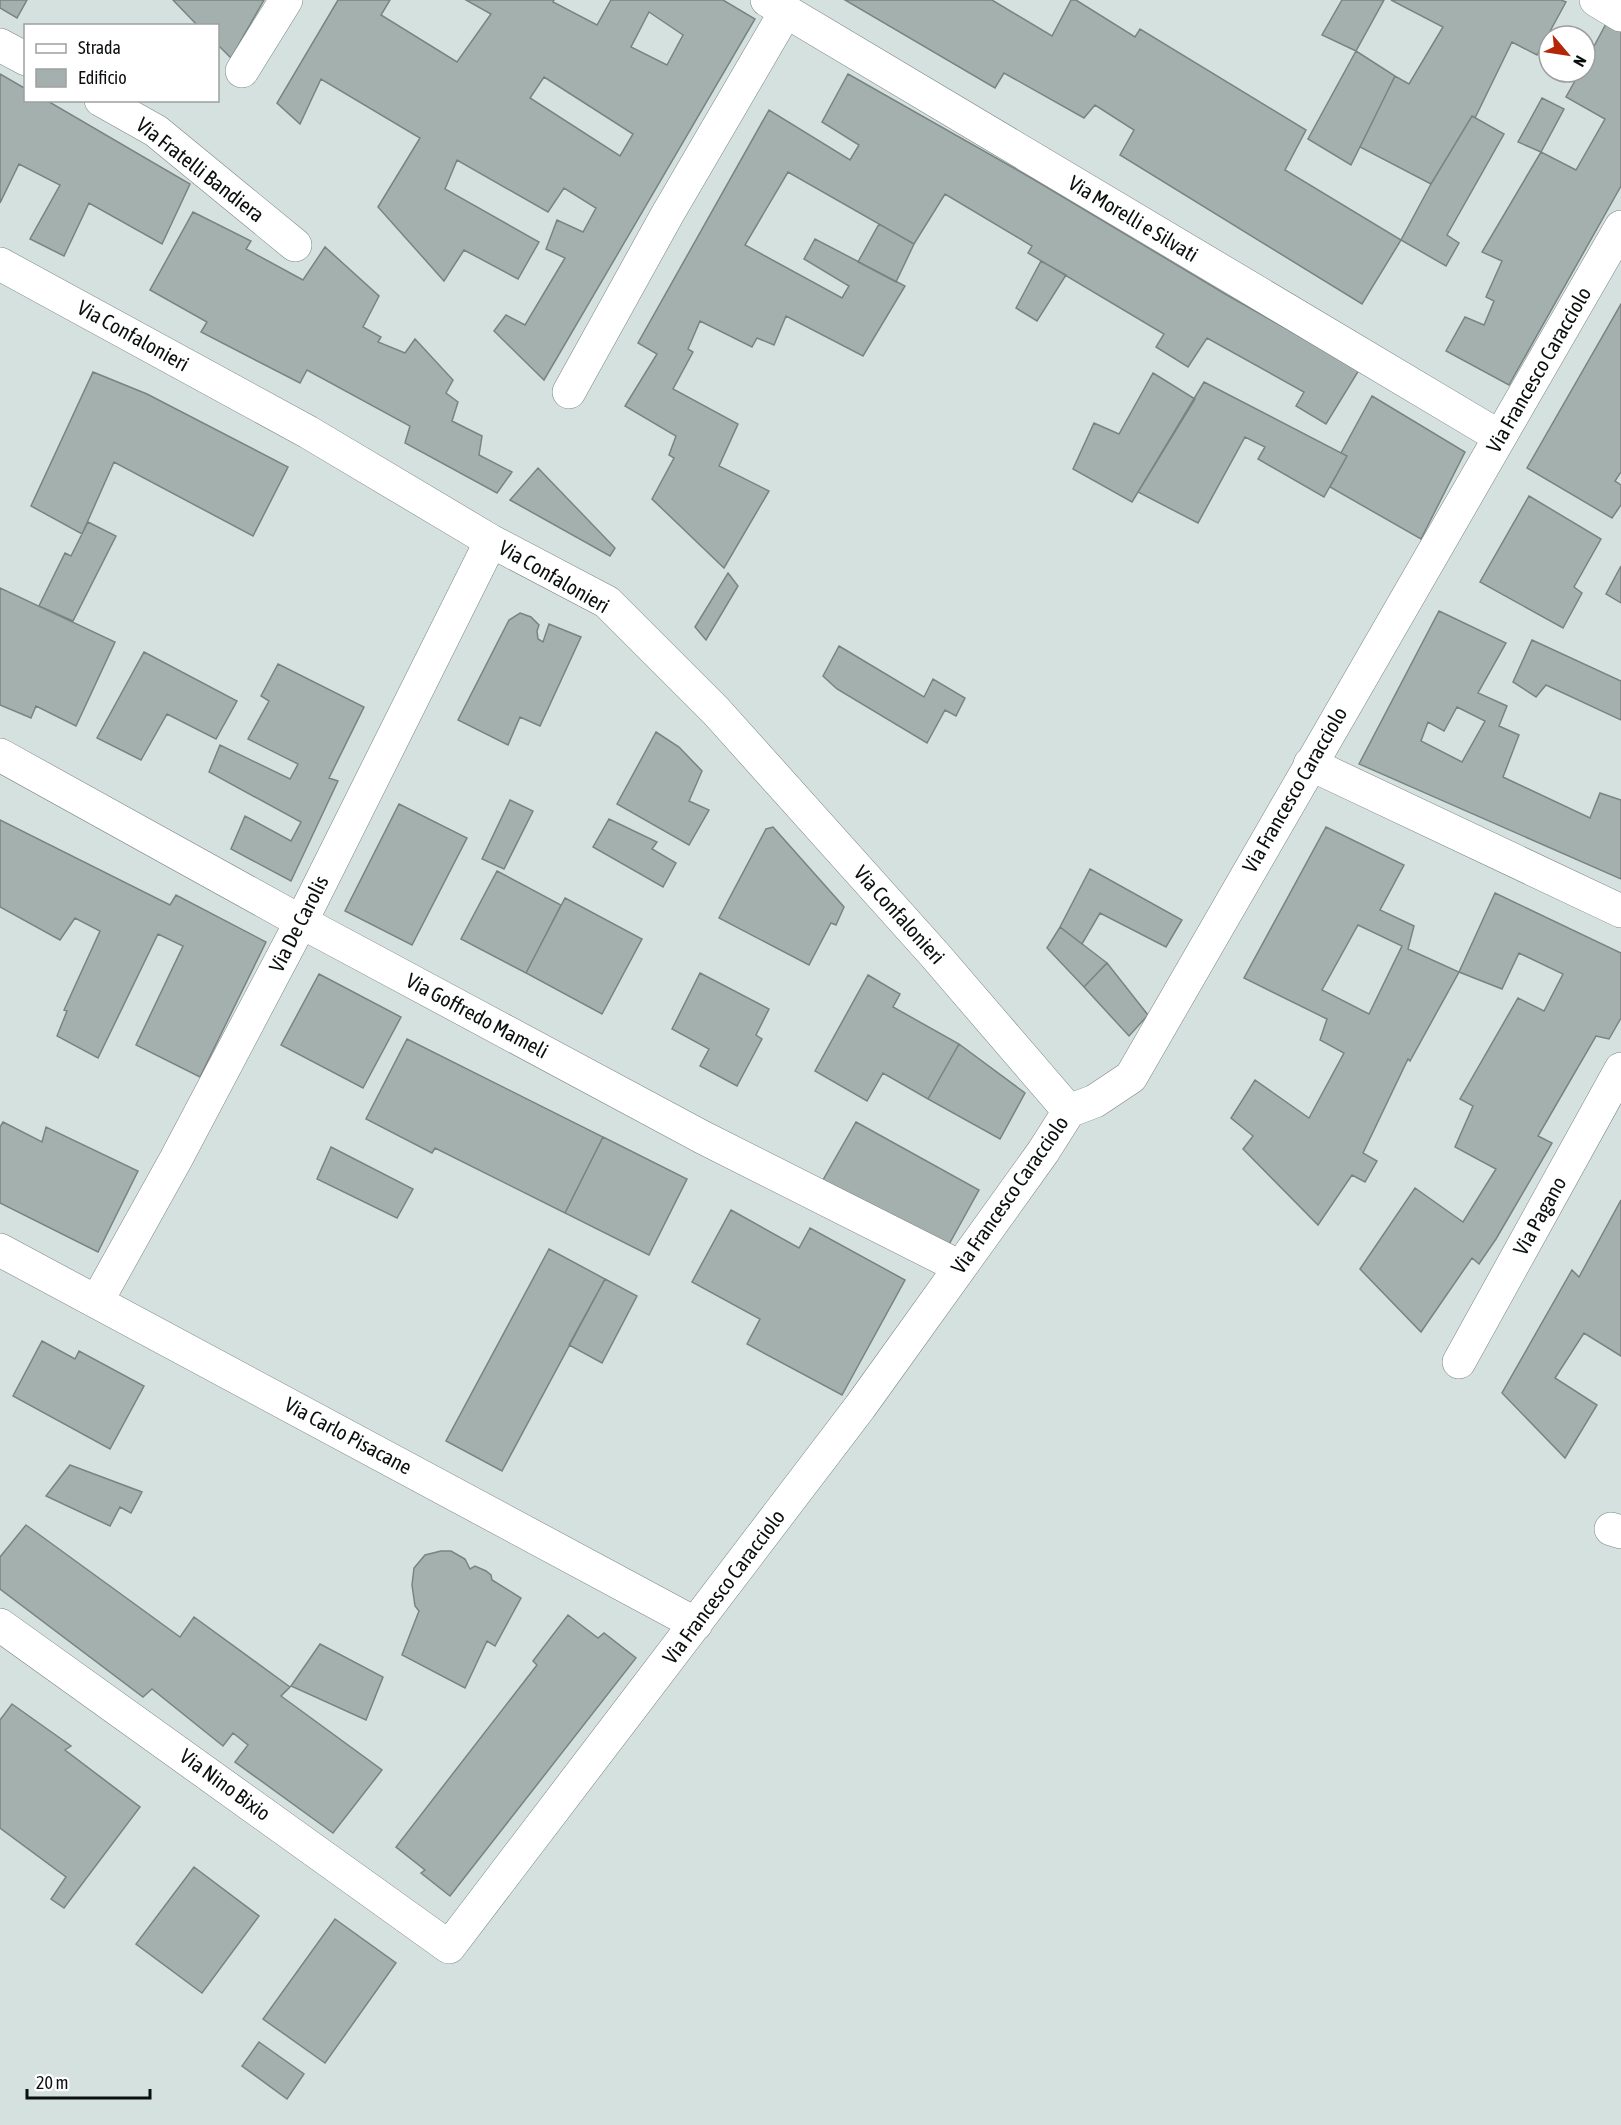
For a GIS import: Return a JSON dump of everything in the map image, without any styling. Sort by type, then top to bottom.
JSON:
[{"type":"street","points":[[242,70],[286,0]]},
{"type":"street","points":[[1596,0],[1621,15]]},
{"type":"street","points":[[569,392],[667,215],[776,6]]},
{"type":"street","name":"Via Morelli e Silvati","points":[[776,6],[1500,437]]},
{"type":"street","points":[[0,45],[24,58]]},
{"type":"street","name":"Via Fratelli Bandiera","points":[[104,102],[156,131],[295,245]]},
{"type":"street","name":"Via Francesco Caracciolo","points":[[449,1947],[860,1407],[1043,1152],[1069,1111],[1095,1101],[1131,1077],[1621,227]]},
{"type":"street","name":"Via Confalonieri","points":[[0,264],[308,432],[491,541],[607,602],[716,711],[934,954],[1069,1111]]},
{"type":"street","name":"Via De Carolis","points":[[97,1301],[176,1159],[301,922],[491,541]]},
{"type":"street","name":"Via Goffredo Mameli","points":[[0,755],[301,922],[702,1137],[960,1267]]},
{"type":"street","points":[[1310,764],[1621,911]]},
{"type":"street","name":"Via Pagano","points":[[1458,1362],[1621,1069]]},
{"type":"street","name":"Via Carlo Pisacane","points":[[0,1250],[696,1624]]},
{"type":"street","name":"Via Nino Bixio","points":[[0,1625],[449,1947]]},
{"type":"building","points":[[0,0],[27,0],[17,18],[0,8]]},
{"type":"building","points":[[173,0],[264,0],[231,58],[219,46],[219,24],[196,24]]},
{"type":"building","points":[[338,0],[390,0],[381,15],[457,62],[491,14],[466,0],[554,0],[553,2],[597,25],[611,0],[723,0],[755,19],[544,380],[494,331],[506,315],[525,325],[565,258],[546,249],[557,220],[583,232],[596,208],[564,188],[548,212],[457,160],[445,189],[539,242],[518,279],[464,250],[444,281],[378,207],[420,138],[321,79],[300,124],[277,103]],"holes":[[[649,12],[683,35],[667,65],[631,47]],[[544,77],[633,134],[620,156],[530,98]]]},
{"type":"building","points":[[845,0],[992,0],[1052,36],[1071,0],[1076,0],[1135,37],[1140,29],[1306,130],[1285,170],[1401,240],[1362,304],[1120,155],[1134,130],[1095,105],[1084,118],[1004,73],[995,88]]},
{"type":"building","points":[[1342,0],[1384,0],[1356,51],[1322,35]]},
{"type":"building","points":[[1391,0],[1561,0],[1566,2],[1554,24],[1537,24],[1537,55],[1512,42],[1475,118],[1472,116],[1431,184],[1360,147],[1395,76],[1409,84],[1443,27]]},
{"type":"building","points":[[1607,22],[1621,29],[1621,186],[1509,385],[1446,351],[1465,317],[1484,325],[1494,301],[1486,297],[1502,261],[1482,252],[1541,152],[1576,170],[1605,119],[1566,97],[1573,84],[1597,84],[1597,41]]},
{"type":"building","points":[[1356,51],[1395,76],[1351,165],[1308,139]]},
{"type":"building","points":[[0,74],[24,88],[24,102],[49,102],[190,184],[162,244],[89,203],[64,256],[30,239],[60,185],[19,164],[0,203]]},
{"type":"building","points":[[848,74],[1033,179],[1227,295],[1359,370],[1326,424],[1296,406],[1304,392],[1207,338],[1188,367],[1156,347],[1164,334],[1028,253],[1032,246],[945,194],[914,244],[788,172],[745,245],[842,298],[849,286],[804,259],[815,239],[905,286],[863,356],[786,316],[774,345],[757,338],[752,347],[700,321],[688,349],[693,352],[673,389],[738,424],[719,466],[769,491],[724,568],[652,499],[674,458],[669,455],[676,436],[625,406],[657,354],[638,343],[769,110],[850,160],[859,145],[822,122]]},
{"type":"building","points":[[1542,98],[1564,109],[1541,152],[1518,142]]},
{"type":"building","points":[[1472,116],[1504,134],[1447,235],[1459,243],[1446,266],[1401,240]]},
{"type":"building","points":[[193,212],[251,241],[246,249],[303,280],[325,247],[379,296],[363,327],[381,337],[378,342],[405,353],[415,339],[453,380],[446,393],[458,402],[452,421],[482,436],[479,455],[512,472],[497,493],[405,443],[410,426],[307,370],[300,383],[201,332],[207,322],[150,290]]},
{"type":"building","points":[[879,224],[914,244],[896,282],[858,262]]},
{"type":"building","points":[[1041,261],[1066,275],[1037,321],[1016,308]]},
{"type":"building","points":[[1621,304],[1621,472],[1615,481],[1621,485],[1621,505],[1612,518],[1527,468]]},
{"type":"building","points":[[93,372],[147,394],[288,467],[253,536],[114,462],[82,534],[31,506]]},
{"type":"building","points":[[1153,373],[1195,399],[1132,502],[1073,469],[1094,423],[1119,434]]},
{"type":"building","points":[[1204,382],[1347,456],[1324,497],[1258,459],[1265,447],[1245,437],[1198,523],[1138,492]]},
{"type":"building","points":[[1372,396],[1465,452],[1421,539],[1330,487],[1347,456],[1341,453]]},
{"type":"building","points":[[538,468],[615,548],[610,556],[510,500]]},
{"type":"building","points":[[1529,496],[1601,539],[1574,587],[1582,593],[1563,628],[1480,582]]},
{"type":"building","points":[[88,522],[116,536],[73,621],[39,606],[65,553],[71,556]]},
{"type":"building","points":[[1621,566],[1621,603],[1606,594]]},
{"type":"building","points":[[728,573],[738,586],[706,640],[695,627]]},
{"type":"building","points":[[0,588],[115,642],[76,726],[36,706],[31,718],[0,705]]},
{"type":"building","points":[[1439,611],[1506,643],[1478,693],[1507,706],[1499,726],[1519,735],[1503,777],[1590,818],[1600,793],[1621,800],[1621,879],[1359,764]],"holes":[[[1457,707],[1485,721],[1462,762],[1421,741],[1428,722],[1444,731]]]},
{"type":"building","points":[[520,613],[531,617],[539,625],[538,639],[543,642],[549,624],[581,637],[540,726],[520,717],[508,745],[458,720],[509,620]]},
{"type":"building","points":[[1532,640],[1621,681],[1621,720],[1546,685],[1536,697],[1513,682]]},
{"type":"building","points":[[839,646],[924,697],[933,679],[965,698],[956,716],[945,710],[927,743],[837,689],[823,676]]},
{"type":"building","points":[[144,652],[237,701],[216,739],[167,714],[141,760],[97,738]]},
{"type":"building","points":[[278,664],[364,707],[329,778],[338,781],[291,881],[231,849],[245,816],[291,841],[301,822],[209,772],[220,745],[290,779],[298,764],[248,739],[269,701],[261,696]]},
{"type":"building","points":[[656,732],[679,747],[702,771],[689,801],[709,810],[689,845],[617,804]]},
{"type":"building","points":[[510,800],[533,811],[504,869],[482,859]]},
{"type":"building","points":[[399,804],[467,838],[412,945],[345,911]]},
{"type":"building","points":[[609,819],[657,842],[652,849],[676,863],[663,887],[593,847]]},
{"type":"building","points":[[0,820],[170,905],[176,895],[266,942],[200,1077],[136,1045],[183,946],[158,934],[98,1058],[57,1036],[67,1011],[64,1010],[100,931],[75,918],[60,940],[0,907]]},
{"type":"building","points":[[773,827],[844,907],[836,925],[831,923],[809,965],[719,918],[766,829]]},
{"type":"building","points":[[1326,827],[1404,865],[1380,910],[1414,926],[1408,949],[1459,972],[1410,1061],[1408,1059],[1363,1153],[1377,1161],[1365,1182],[1352,1175],[1318,1225],[1243,1149],[1253,1136],[1231,1118],[1255,1080],[1309,1118],[1344,1053],[1320,1040],[1327,1019],[1244,978]],"holes":[[[1358,925],[1402,946],[1369,1014],[1322,990]]]},
{"type":"building","points":[[1090,869],[1182,920],[1166,947],[1100,913],[1082,944],[1060,927]]},
{"type":"building","points":[[497,871],[561,905],[526,973],[461,939]]},
{"type":"building","points":[[1495,893],[1621,953],[1621,1018],[1609,1039],[1596,1036],[1538,1136],[1552,1143],[1496,1239],[1479,1264],[1472,1258],[1421,1332],[1360,1269],[1415,1188],[1463,1222],[1496,1169],[1455,1147],[1473,1106],[1460,1099],[1518,998],[1544,1011],[1563,974],[1519,953],[1502,989],[1459,972]]},
{"type":"building","points":[[565,898],[642,939],[602,1014],[526,973]]},
{"type":"building","points":[[1060,927],[1107,963],[1084,987],[1047,948]]},
{"type":"building","points":[[1107,963],[1148,1015],[1129,1036],[1084,987]]},
{"type":"building","points":[[700,973],[769,1009],[756,1035],[762,1039],[737,1086],[700,1066],[709,1049],[672,1029]]},
{"type":"building","points":[[319,974],[401,1017],[363,1088],[281,1045]]},
{"type":"building","points":[[868,975],[900,994],[893,1007],[959,1044],[928,1099],[883,1073],[867,1101],[815,1071]]},
{"type":"building","points":[[407,1039],[603,1137],[565,1213],[435,1148],[432,1153],[366,1119]]},
{"type":"building","points":[[959,1044],[1025,1093],[1000,1139],[928,1099]]},
{"type":"building","points":[[3,1122],[42,1142],[46,1127],[138,1171],[98,1252],[0,1203],[0,1127]]},
{"type":"building","points":[[856,1122],[979,1190],[947,1248],[823,1180]]},
{"type":"building","points":[[603,1137],[687,1179],[649,1255],[565,1213]]},
{"type":"building","points":[[331,1147],[413,1189],[397,1218],[317,1179]]},
{"type":"building","points":[[1621,1200],[1621,1356],[1584,1333],[1555,1378],[1597,1405],[1565,1458],[1502,1393],[1572,1270],[1579,1277]]},
{"type":"building","points":[[731,1210],[799,1248],[810,1228],[905,1280],[842,1395],[747,1344],[760,1319],[692,1282]]},
{"type":"building","points":[[549,1249],[605,1279],[502,1471],[446,1441]]},
{"type":"building","points":[[605,1279],[637,1296],[602,1363],[569,1345]]},
{"type":"building","points":[[42,1341],[75,1359],[79,1351],[144,1386],[110,1449],[13,1396]]},
{"type":"building","points":[[70,1465],[142,1492],[131,1513],[120,1507],[110,1526],[46,1496]]},
{"type":"building","points":[[26,1525],[180,1637],[194,1617],[290,1687],[281,1696],[382,1770],[333,1833],[235,1762],[248,1745],[233,1733],[223,1746],[152,1689],[143,1697],[0,1589],[0,1557]]},
{"type":"building","points":[[451,1551],[465,1559],[470,1569],[475,1566],[486,1571],[491,1575],[492,1580],[521,1598],[495,1646],[487,1641],[465,1688],[402,1655],[419,1611],[415,1606],[412,1585],[414,1568],[425,1555]]},
{"type":"building","points":[[568,1615],[598,1638],[604,1633],[636,1658],[450,1896],[421,1873],[425,1870],[396,1847],[537,1665],[533,1661]]},
{"type":"building","points":[[320,1644],[383,1677],[366,1720],[291,1686]]},
{"type":"building","points":[[12,1704],[71,1746],[65,1750],[140,1807],[64,1908],[51,1899],[66,1877],[0,1828],[0,1720]]},
{"type":"building","points":[[194,1867],[259,1916],[202,1993],[136,1944]]},
{"type":"building","points":[[335,1919],[396,1963],[325,2063],[263,2019]]},
{"type":"building","points":[[259,2042],[304,2074],[287,2099],[242,2066]]}]
